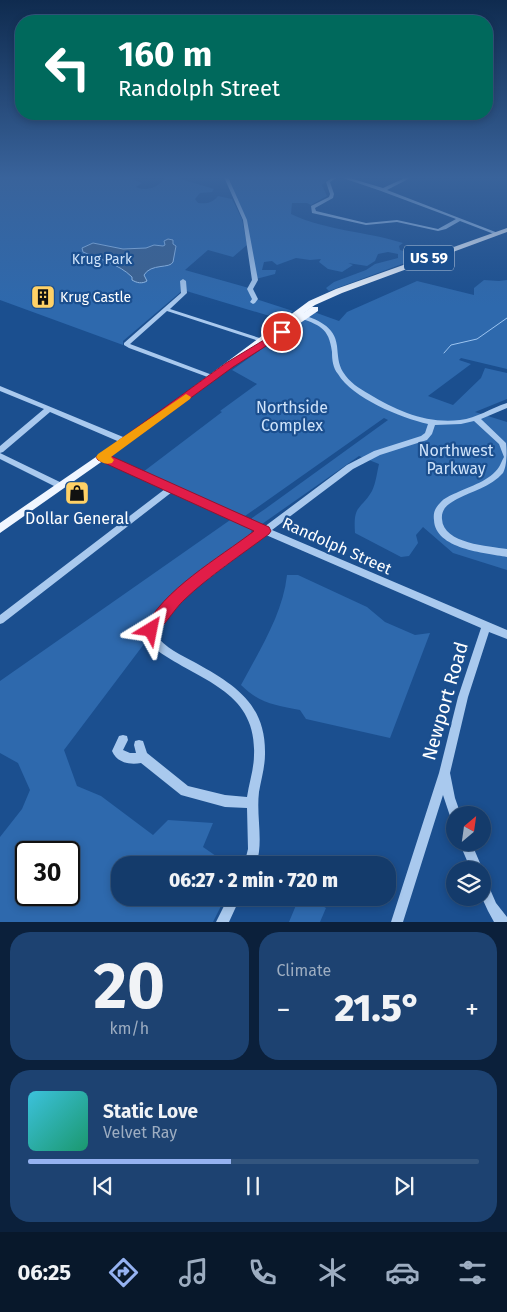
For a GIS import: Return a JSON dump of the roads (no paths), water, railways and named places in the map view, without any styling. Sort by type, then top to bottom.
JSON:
[{"type":"main road","name":"US 59","points":[[265,341],[294,314],[329,294],[359,285],[502,231]]},
{"type":"main road","name":"US 59","points":[[0,529],[265,341],[332,298],[359,285]]},
{"type":"street","points":[[244,220],[255,280],[250,289],[255,299],[253,302]]},
{"type":"street","points":[[349,220],[366,224],[397,221],[438,230],[458,220]]},
{"type":"street","points":[[464,220],[502,231]]},
{"type":"street","points":[[183,281],[184,293],[127,341],[126,344],[214,377]]},
{"type":"street","points":[[165,309],[265,341]]},
{"type":"street","points":[[294,314],[318,323],[331,334],[339,372],[354,387],[395,413],[432,422],[460,422],[476,419],[507,405]]},
{"type":"street","points":[[0,388],[125,441]]},
{"type":"street","points":[[0,450],[49,409]]},
{"type":"street","points":[[476,419],[502,443],[507,457],[503,468],[492,480],[449,499],[438,510],[437,519],[442,532],[454,541],[476,548],[507,553]]},
{"type":"street","points":[[251,856],[254,827],[252,803],[260,754],[257,729],[252,712],[238,694],[226,685],[164,651],[150,635],[158,618],[179,596],[264,531],[362,459],[424,438],[428,434],[432,422]]},
{"type":"street","points":[[0,456],[62,486]]},
{"type":"street","name":"Randolph Street","points":[[102,457],[264,531],[507,635]]},
{"type":"street","points":[[0,620],[172,488]]},
{"type":"street","name":"Newport Road","points":[[452,806],[444,773],[463,697],[486,626]]},
{"type":"street","points":[[123,740],[117,751],[119,754],[130,758],[143,757]]},
{"type":"street","points":[[139,744],[143,757],[185,791],[225,800],[252,803]]},
{"type":"street","points":[[397,922],[444,773]]},
{"type":"street","points":[[491,905],[502,922]]},
{"type":"street","points":[[222,922],[230,906]]},
{"type":"waterway","points":[[444,353],[451,345],[477,339],[507,318]]},
{"type":"place","name":"Krug Castle","points":[[43,297]]},
{"type":"place","name":"Dollar General","points":[[77,493]]},
{"type":"park label","name":"Krug Park","points":[[102,259]]},
{"type":"park label","name":"Northside Complex","points":[[292,416]]},
{"type":"park label","name":"Northwest Parkway","points":[[456,459]]}]
